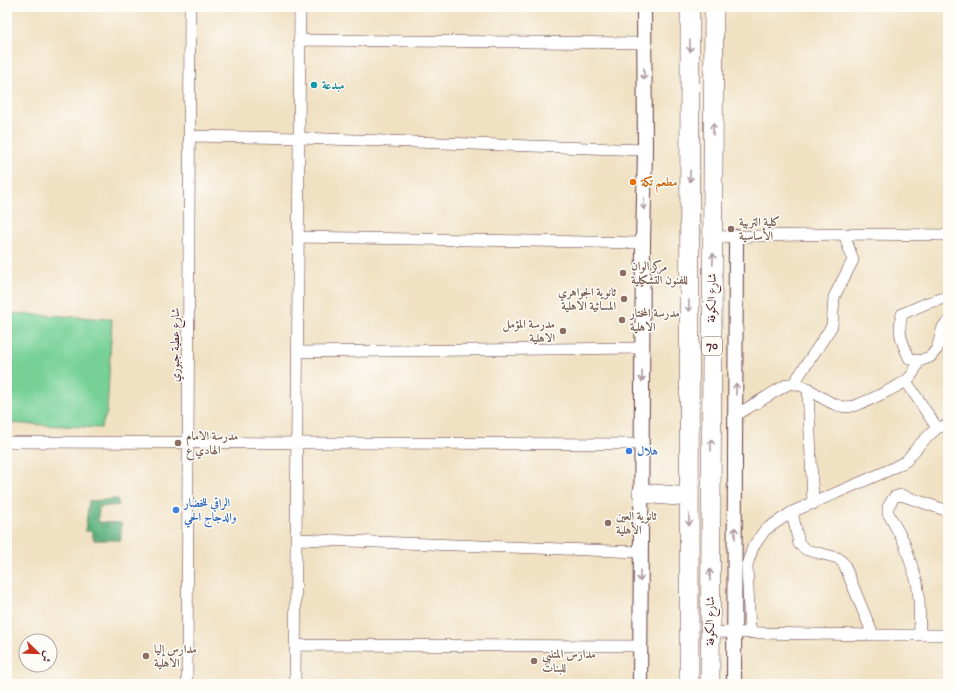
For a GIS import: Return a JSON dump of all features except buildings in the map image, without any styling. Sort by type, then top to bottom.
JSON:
[{"type":"highway","name":"شارع الكوفة","points":[[689,684],[690,7]]},
{"type":"highway","name":"شارع الكوفة","points":[[710,684],[714,7]]},
{"type":"highway","points":[[642,493],[689,497]]},
{"type":"street","name":"شارع عطية جبوري","points":[[187,684],[190,7]]},
{"type":"street","points":[[295,684],[300,7]]},
{"type":"street","points":[[640,684],[642,243],[645,150],[644,7]]},
{"type":"street","points":[[299,40],[644,43]]},
{"type":"street","points":[[189,136],[299,138],[645,150]]},
{"type":"street","points":[[713,237],[844,234],[948,235]]},
{"type":"street","points":[[794,383],[832,326],[834,296],[853,260],[844,234]]},
{"type":"street","points":[[298,237],[642,243]]},
{"type":"street","points":[[734,684],[736,237]]},
{"type":"street","points":[[948,297],[927,303],[902,314],[899,326],[902,342],[909,358],[919,361],[930,357],[937,349],[943,327],[948,322]]},
{"type":"street","points":[[297,352],[642,348]]},
{"type":"street","points":[[736,415],[788,384],[794,383],[808,388],[821,397],[840,406],[852,407],[901,385],[910,378],[919,361]]},
{"type":"street","points":[[750,633],[747,565],[753,547],[765,530],[792,512],[887,471],[906,461],[920,444],[943,426],[906,381]]},
{"type":"street","points":[[808,388],[813,504]]},
{"type":"street","points":[[7,442],[641,444]]},
{"type":"street","points":[[920,635],[919,598],[916,582],[904,542],[888,513],[888,507],[894,497],[901,495],[948,511]]},
{"type":"street","points":[[792,512],[799,544],[807,550],[838,558],[844,564],[873,635]]},
{"type":"street","points":[[296,539],[640,552]]},
{"type":"street","points":[[710,632],[948,635]]},
{"type":"street","points":[[295,645],[640,646]]},
{"type":"green space","points":[[7,313],[112,319],[107,412],[101,428],[7,423]]},
{"type":"green space","points":[[117,499],[119,505],[99,507],[98,522],[121,523],[121,540],[94,540],[91,531],[85,531],[89,501]]},
{"type":"place","name":"مبدعة","points":[[314,85]]},
{"type":"place","name":"مطعم تكة","points":[[633,182]]},
{"type":"place","name":"كلية التربية الأساسية","points":[[731,229]]},
{"type":"place","name":"مركز الوان للفنون التشكيلية","points":[[623,273]]},
{"type":"place","name":"ثانوية الجواهري المسائية الاهلية","points":[[624,299]]},
{"type":"place","name":"مدرسة المختار الاهلية","points":[[622,320]]},
{"type":"place","name":"مدرسة المؤمل الاهلية","points":[[563,331]]},
{"type":"place","name":"مدرسة الامام الهادي ع","points":[[178,443]]},
{"type":"place","name":"هلال","points":[[629,451]]},
{"type":"place","name":"الراقي للخضار والدجاج الحي","points":[[176,510]]},
{"type":"place","name":"ثانوية العين الأهلية","points":[[608,523]]},
{"type":"place","name":"مدارس إليا الاهلية","points":[[146,656]]},
{"type":"place","name":"مدارس المتنبي للبنات","points":[[534,661]]}]
